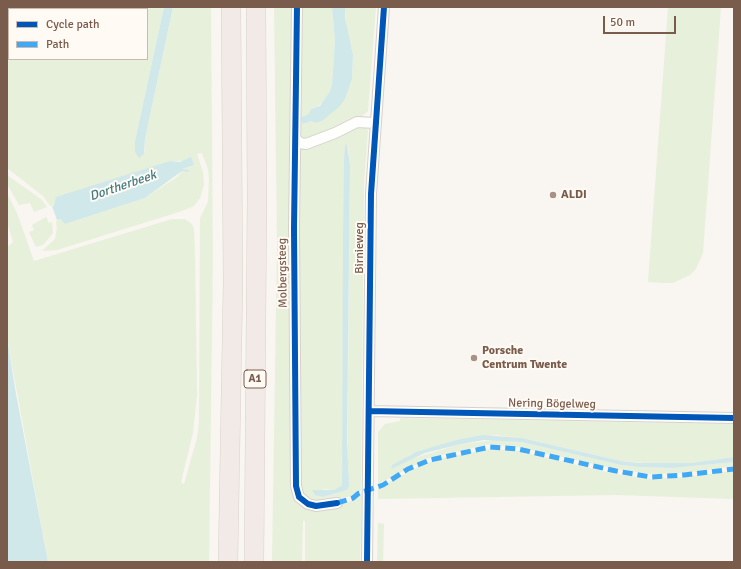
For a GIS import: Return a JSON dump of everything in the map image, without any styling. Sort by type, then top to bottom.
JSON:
[{"type":"highway","name":"A1","points":[[228,562],[233,282],[231,7]]},
{"type":"highway","name":"A1","points":[[254,562],[257,197],[256,7]]},
{"type":"street","name":"Molbergsteeg","points":[[297,7],[294,235],[296,486],[299,497],[308,504],[316,506],[337,503]]},
{"type":"street","name":"Birnieweg","points":[[367,562],[371,194],[384,7]]},
{"type":"street","points":[[295,138],[300,143],[306,144],[335,133],[357,122],[376,123]]},
{"type":"street","name":"Nering Bögelweg","points":[[369,411],[734,418]]},
{"type":"green space","points":[[7,7],[164,7],[135,141],[145,152],[145,139],[173,7],[211,7],[213,257],[209,562],[48,562],[7,338],[7,247],[13,242],[7,222],[7,193],[17,213],[34,261],[172,219],[185,219],[192,224],[194,229],[195,253],[197,395],[193,433],[181,482],[184,484],[197,438],[199,422],[200,218],[208,202],[209,179],[208,169],[202,153],[197,154],[203,172],[204,185],[200,198],[194,206],[57,250],[42,251],[55,239],[57,228],[56,221],[60,219],[65,224],[145,198],[177,177],[182,169],[194,165],[192,161],[170,161],[50,206],[43,196],[7,168]]},
{"type":"green space","points":[[274,7],[293,7],[290,112],[296,498],[341,505],[354,500],[362,494],[360,562],[305,562],[305,521],[303,521],[302,562],[272,562],[277,244]]},
{"type":"green space","points":[[300,7],[332,7],[335,41],[332,84],[330,91],[322,103],[311,109],[311,121],[316,123],[322,121],[345,99],[352,79],[353,55],[346,26],[345,7],[376,7],[368,111],[360,118],[307,140],[299,135]]},
{"type":"green space","points":[[668,7],[721,7],[703,253],[696,269],[690,275],[673,283],[663,283],[648,282]]},
{"type":"green space","points":[[356,126],[365,127],[368,130],[364,186],[361,490],[352,496],[314,503],[301,495],[297,151],[300,147]],"holes":[[[348,145],[350,165],[347,490],[323,497],[313,493],[325,489],[334,490],[342,485],[344,160]]]},
{"type":"green space","points":[[7,175],[42,200],[47,207],[34,212],[30,203],[19,205],[7,184]]},
{"type":"green space","points":[[46,217],[49,223],[52,222],[53,233],[43,245],[36,247],[29,232],[34,230],[32,225]]},
{"type":"green space","points":[[400,418],[734,424],[734,457],[691,463],[657,464],[621,461],[522,438],[495,435],[456,440],[409,455],[411,459],[457,445],[494,440],[521,442],[621,465],[639,467],[673,468],[734,462],[734,466],[684,473],[651,474],[616,469],[518,447],[490,444],[429,458],[378,484],[378,432],[385,424],[400,421]]},
{"type":"green space","points":[[490,449],[518,451],[615,474],[651,479],[685,477],[734,471],[734,499],[616,495],[378,499],[378,488],[422,465],[442,458]]},
{"type":"green space","points":[[378,523],[384,524],[383,562],[377,562]]},
{"type":"water","points":[[164,7],[173,7],[145,139],[144,154],[139,158],[135,152],[135,141]]},
{"type":"water","points":[[332,7],[345,7],[345,18],[353,55],[352,79],[345,99],[339,107],[322,121],[316,123],[311,121],[303,124],[300,118],[309,114],[311,109],[320,106],[330,91],[332,84],[335,41]]},
{"type":"water","points":[[347,144],[350,165],[347,442],[349,486],[347,490],[323,497],[315,495],[312,490],[334,490],[342,485],[344,160],[345,146]]},
{"type":"water","name":"Dortherbeek","points":[[191,157],[194,165],[182,169],[189,170],[189,172],[182,171],[145,198],[65,224],[60,219],[57,220],[52,206],[54,205],[56,197],[170,161],[180,162]]},
{"type":"water","points":[[7,338],[16,394],[48,562],[8,562]]},
{"type":"water","points":[[483,435],[522,438],[621,461],[639,463],[691,463],[734,457],[734,462],[673,468],[639,467],[621,465],[521,442],[484,440],[425,453],[391,469],[392,465],[416,452],[456,440]]},
{"type":"marked path","points":[[337,503],[353,498],[359,493],[383,485],[408,469],[430,460],[490,447],[518,449],[616,471],[651,477],[734,469]]},
{"type":"cycle path","points":[[297,7],[294,228],[296,486],[299,497],[308,504],[316,506],[337,503]]},
{"type":"cycle path","points":[[367,562],[371,194],[384,7]]},
{"type":"cycle path","points":[[369,411],[734,418]]},
{"type":"place","name":"ALDI","points":[[553,195]]},
{"type":"place","name":"Porsche Centrum Twente","points":[[474,358]]}]
